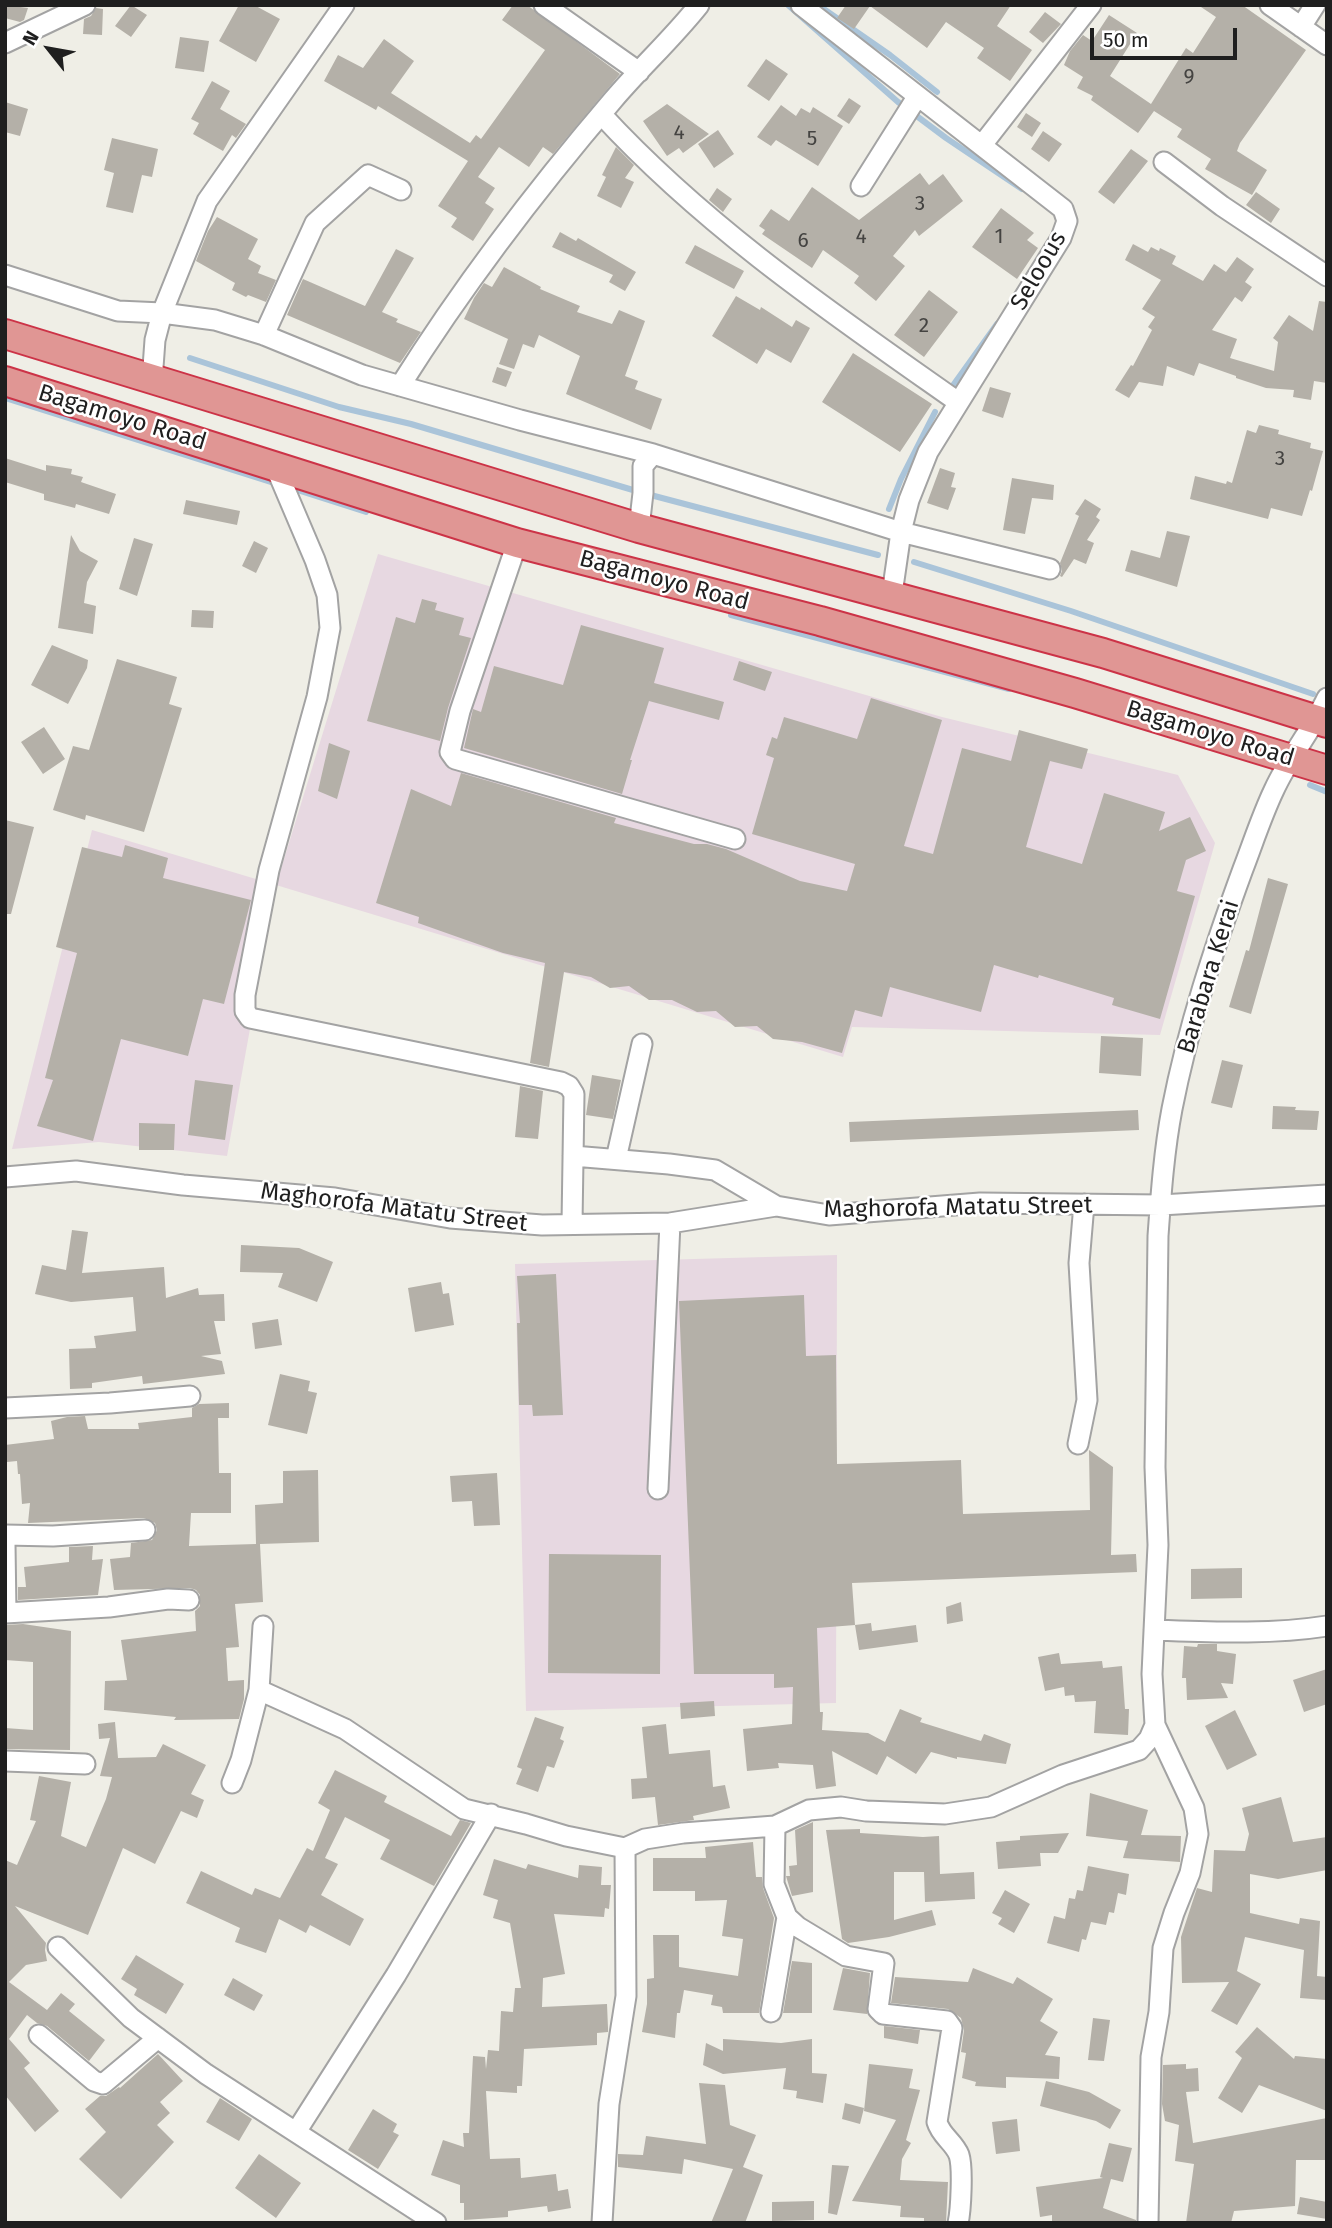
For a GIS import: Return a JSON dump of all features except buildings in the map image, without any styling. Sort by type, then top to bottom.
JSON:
[{"type":"highway","name":"Bagamoyo Road","points":[[5,334],[639,528],[892,594],[1324,713]]},
{"type":"highway","name":"Bagamoyo Road","points":[[5,382],[517,543],[820,621],[1075,693],[1327,770]]},
{"type":"street","points":[[6,42],[85,5]]},
{"type":"street","points":[[152,381],[155,340],[162,313],[206,201],[344,5]]},
{"type":"street","points":[[544,5],[639,72]]},
{"type":"street","points":[[400,386],[438,325],[544,185],[601,114],[674,36],[699,5]]},
{"type":"street","name":"Seloous","points":[[801,5],[1063,209],[1067,221],[1061,238],[928,452],[909,500],[901,532],[892,594]]},
{"type":"street","points":[[982,145],[1091,5]]},
{"type":"street","points":[[1270,5],[1327,45]]},
{"type":"street","points":[[1301,27],[1315,5]]},
{"type":"street","points":[[861,186],[917,97]]},
{"type":"street","points":[[601,114],[703,214],[796,287],[958,402]]},
{"type":"street","points":[[1164,162],[1222,206],[1327,276]]},
{"type":"street","points":[[264,335],[315,223],[368,175],[401,190]]},
{"type":"street","points":[[5,275],[118,311],[215,320],[264,335],[362,375],[520,421],[653,454],[901,532],[1050,569]]},
{"type":"street","points":[[639,528],[643,466],[653,454]]},
{"type":"street","points":[[275,466],[327,595],[330,628],[317,697],[269,870],[245,995],[246,1014],[250,1018],[561,1082],[569,1086],[574,1094],[572,1224]]},
{"type":"street","points":[[517,543],[460,711],[450,751],[455,759],[735,838]]},
{"type":"street","name":"Barabara Kerai","points":[[1155,1725],[1152,1674],[1158,1545],[1155,1467],[1158,1236],[1171,1112],[1192,1020],[1221,927],[1273,791],[1290,758],[1324,713]]},
{"type":"street","points":[[617,1159],[642,1044]]},
{"type":"street","points":[[573,1156],[715,1170],[776,1206]]},
{"type":"street","name":"Maghorofa Matatu Street","points":[[5,1177],[76,1171],[183,1185],[335,1198],[450,1219],[542,1225],[670,1223],[776,1206],[829,1215],[980,1203],[1161,1205],[1327,1195]]},
{"type":"street","points":[[1078,1444],[1087,1400],[1079,1264],[1084,1204]]},
{"type":"street","points":[[658,1489],[670,1223]]},
{"type":"street","points":[[5,1408],[190,1396]]},
{"type":"street","points":[[5,1535],[53,1536],[145,1530]]},
{"type":"street","points":[[5,1544],[6,1613],[109,1607],[168,1599],[189,1600]]},
{"type":"street","points":[[232,1783],[259,1690],[262,1626]]},
{"type":"street","points":[[1154,1630],[1240,1633],[1327,1626]]},
{"type":"street","points":[[259,1690],[345,1729],[464,1809],[566,1836],[625,1848],[645,1839],[683,1833],[775,1826],[809,1810],[841,1807],[866,1811],[945,1814],[991,1807],[1063,1775],[1139,1750],[1149,1739],[1155,1725]]},
{"type":"street","points":[[1148,2223],[1151,2057],[1159,2012],[1163,1948],[1190,1873],[1198,1834],[1195,1808],[1155,1725]]},
{"type":"street","points":[[5,1761],[85,1764]]},
{"type":"street","points":[[296,2132],[396,1975],[491,1814]]},
{"type":"street","points":[[775,1826],[774,1884],[787,1917],[838,1952],[884,1963],[877,2009],[883,2014],[947,2021],[953,2028],[937,2122],[941,2134],[959,2154],[958,2223]]},
{"type":"street","points":[[603,2223],[609,2104],[626,1996],[625,1848]]},
{"type":"street","points":[[771,2012],[787,1917]]},
{"type":"street","points":[[58,1947],[131,2018],[206,2074],[436,2223]]},
{"type":"street","points":[[40,2035],[94,2081],[103,2084],[158,2038]]},
{"type":"shaded area","points":[[378,554],[942,717],[1178,775],[1215,843],[1160,1035],[852,1027],[843,1057],[276,885]]},
{"type":"shaded area","points":[[92,830],[276,885],[227,1156],[99,1142],[12,1149]]},
{"type":"shaded area","points":[[837,1255],[836,1703],[526,1711],[515,1264]]},
{"type":"waterway","points":[[788,5],[898,102],[1022,189]]},
{"type":"waterway","points":[[818,5],[890,55],[937,92]]},
{"type":"waterway","points":[[949,391],[997,324]]},
{"type":"waterway","points":[[190,358],[339,407],[411,424],[643,493],[878,555]]},
{"type":"waterway","points":[[5,398],[277,484]]},
{"type":"waterway","points":[[889,509],[935,412]]},
{"type":"waterway","points":[[291,488],[366,512]]},
{"type":"waterway","points":[[914,562],[1071,611],[1313,694]]},
{"type":"waterway","points":[[731,615],[1009,689]]},
{"type":"waterway","points":[[1310,785],[1327,792]]}]
